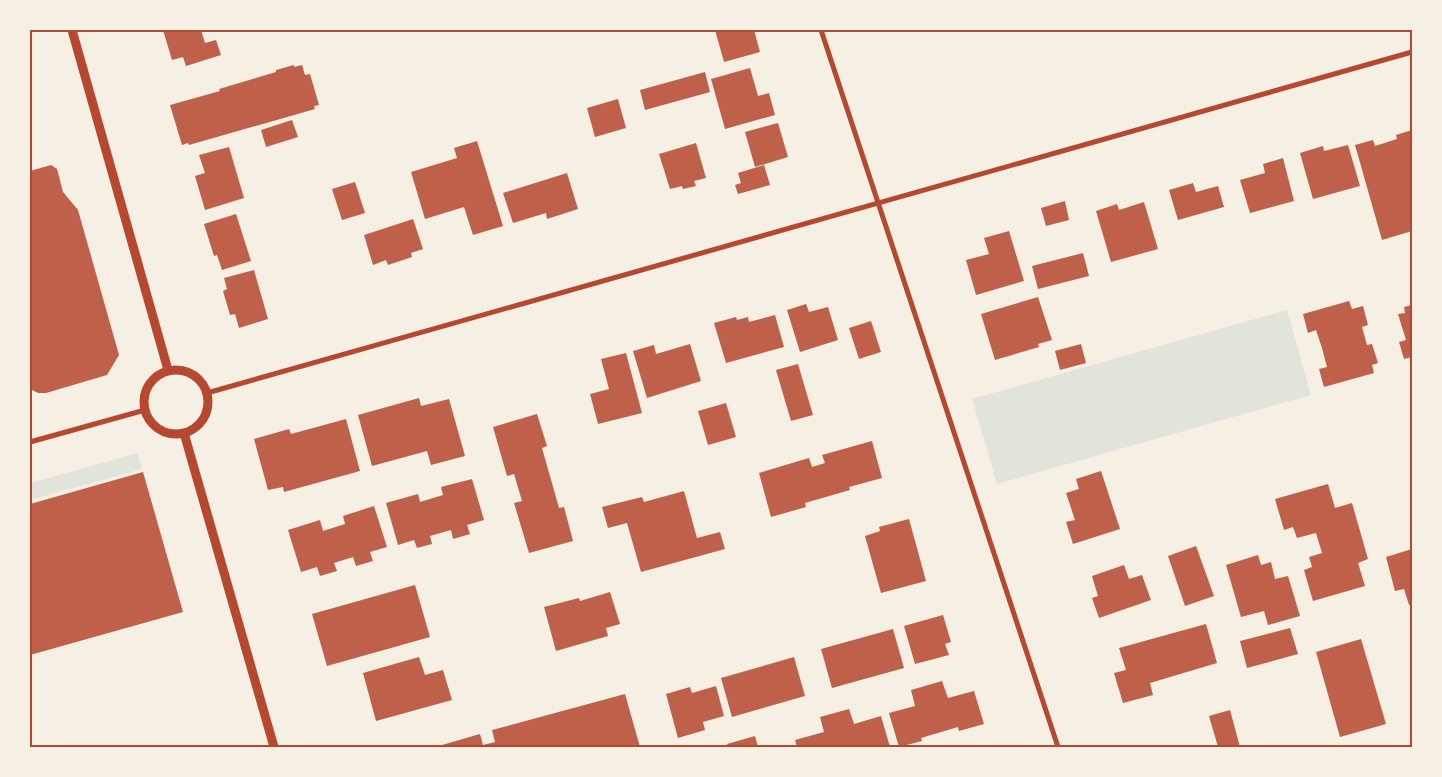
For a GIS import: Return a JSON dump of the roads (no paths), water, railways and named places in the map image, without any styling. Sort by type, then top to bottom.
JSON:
[{"type":"street","points":[[72,30],[168,370]]},
{"type":"street","points":[[821,30],[1058,747]]},
{"type":"street","points":[[207,393],[1412,52]]},
{"type":"street","points":[[178,369],[188,372],[203,384],[207,393],[206,413],[201,422],[194,429],[184,433],[164,432],[149,420],[145,410],[144,402],[148,385],[160,373],[168,370],[178,369]]},
{"type":"street","points":[[30,442],[145,410]]},
{"type":"street","points":[[184,433],[274,747]]}]
